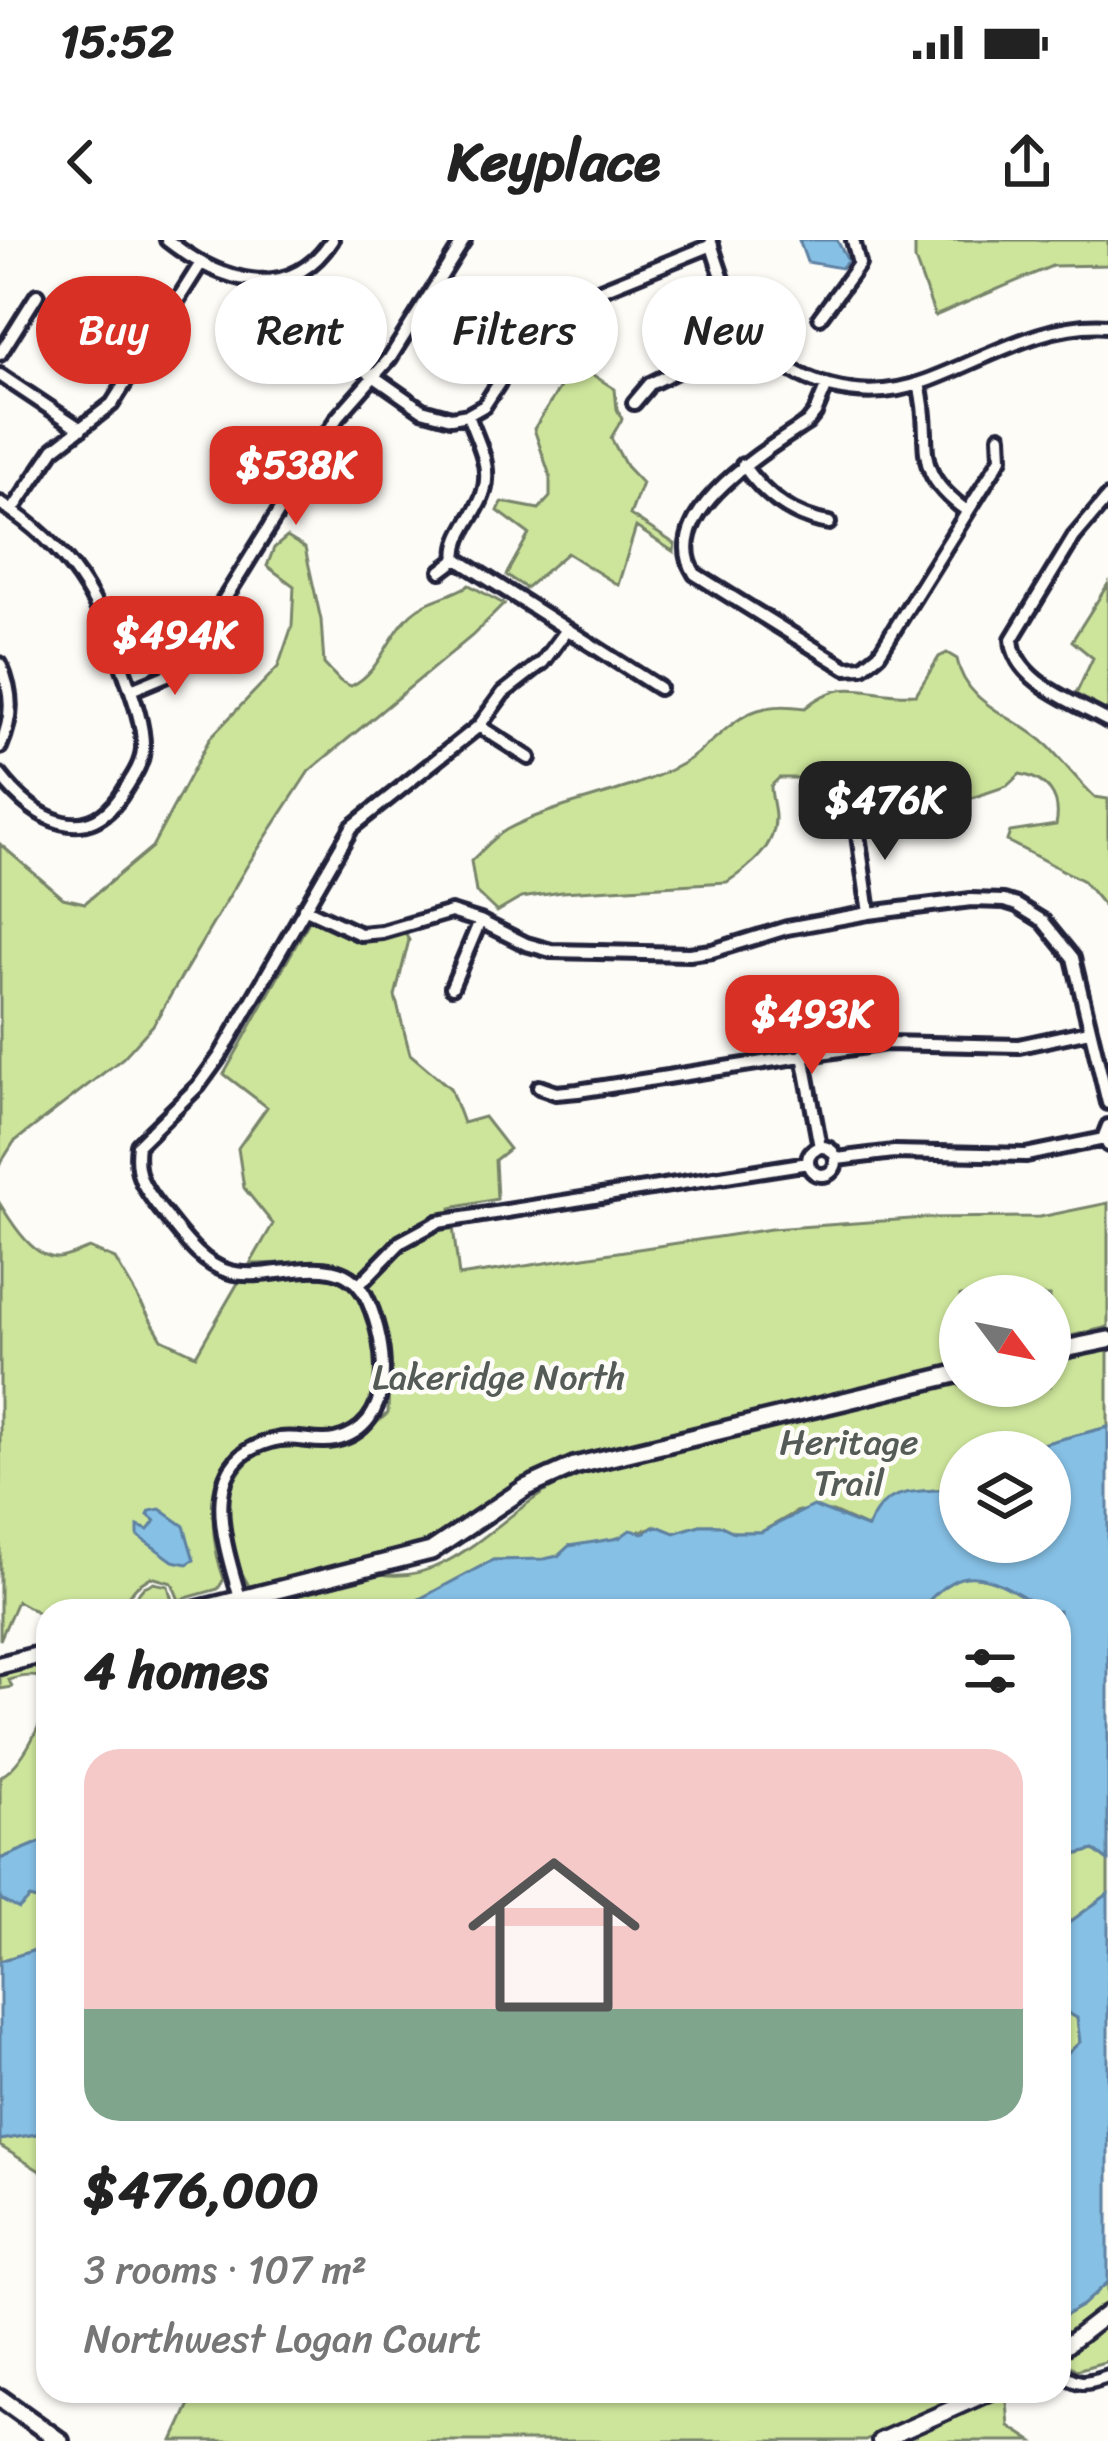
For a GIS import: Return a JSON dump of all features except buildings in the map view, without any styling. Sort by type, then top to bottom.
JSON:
[{"type":"main road","points":[[1071,1348],[1108,1340]]},
{"type":"main road","points":[[236,1599],[431,1551],[525,1488],[574,1466],[939,1378]]},
{"type":"main road","points":[[0,1665],[36,1656]]},
{"type":"main road","points":[[0,2398],[38,2434],[60,2441]]},
{"type":"street","points":[[167,240],[222,276]]},
{"type":"street","points":[[282,276],[308,264],[332,240]]},
{"type":"street","points":[[387,362],[464,240]]},
{"type":"street","points":[[820,317],[859,264],[853,240]]},
{"type":"street","points":[[386,384],[422,410],[451,418],[468,416],[484,406],[551,310],[711,242],[723,276]]},
{"type":"street","points":[[12,511],[54,448],[112,404],[200,263]]},
{"type":"street","points":[[0,354],[36,298]]},
{"type":"street","points":[[806,377],[826,387],[868,391],[920,384],[1034,337],[1065,328],[1108,326]]},
{"type":"street","points":[[0,375],[81,429]]},
{"type":"street","points":[[130,690],[176,671],[188,658],[332,425],[368,384]]},
{"type":"street","points":[[634,403],[650,384]]},
{"type":"street","points":[[920,384],[929,472],[937,487],[968,511]]},
{"type":"street","points":[[826,387],[807,423],[723,481],[684,548],[695,574],[846,668],[863,667],[879,654],[1000,458],[1000,436]]},
{"type":"street","points":[[468,416],[487,474],[482,501],[455,549],[457,559],[659,688]]},
{"type":"street","points":[[743,465],[760,491],[808,520],[829,523]]},
{"type":"street","points":[[1108,497],[1074,537],[1012,639],[1012,657],[1022,671],[1108,721]]},
{"type":"street","points":[[0,503],[45,535],[91,591],[130,690],[143,754],[115,806],[91,824],[60,823],[20,797],[0,775]]},
{"type":"street","points":[[441,571],[457,559]]},
{"type":"street","points":[[240,1598],[219,1521],[220,1498],[231,1472],[244,1457],[272,1442],[288,1438],[324,1442],[349,1435],[368,1421],[380,1401],[383,1377],[374,1316],[359,1285],[335,1271],[317,1267],[248,1275],[215,1266],[195,1250],[145,1189],[136,1162],[138,1145],[220,1056],[359,819],[479,726],[503,693],[544,662],[566,631]]},
{"type":"street","points":[[0,664],[9,684],[11,707],[0,747]]},
{"type":"street","points":[[479,726],[529,758]]},
{"type":"street","points":[[856,820],[869,913]]},
{"type":"street","points":[[304,908],[360,934],[451,911],[551,951],[688,954],[869,913],[970,900],[1017,905],[1043,921],[1072,958],[1108,1103]]},
{"type":"street","points":[[452,987],[480,921]]},
{"type":"street","points":[[539,1087],[556,1093],[578,1091],[900,1042],[1019,1046],[1089,1031]]},
{"type":"street","points":[[803,1055],[820,1147]]},
{"type":"street","points":[[837,1159],[894,1152],[1026,1155],[1107,1137]]},
{"type":"street","points":[[820,1147],[830,1149],[837,1159],[833,1171],[823,1176],[808,1163],[812,1151],[820,1147]]},
{"type":"street","points":[[359,1285],[401,1242],[438,1222],[808,1163]]},
{"type":"street","points":[[1071,2342],[1108,2314]]},
{"type":"street","points":[[1071,2380],[1084,2384],[1108,2376]]},
{"type":"street","points":[[880,2441],[965,2403]]},
{"type":"green space","points":[[915,240],[1108,240],[1108,265],[1052,266],[935,316],[915,260]]},
{"type":"green space","points":[[562,384],[607,384],[615,389],[622,419],[611,438],[642,483],[630,515],[675,544],[674,552],[636,527],[618,585],[567,553],[526,588],[506,575],[529,534],[498,511],[502,502],[539,509],[550,497],[550,476],[534,429]]},
{"type":"green space","points":[[287,537],[305,548],[321,620],[324,664],[351,686],[370,672],[403,623],[424,605],[469,585],[504,604],[309,771],[153,1025],[123,1058],[14,1142],[0,1164],[0,844],[63,898],[85,903],[152,847],[210,738],[278,667],[292,626],[294,586],[267,566],[274,548]]},
{"type":"green space","points":[[1108,584],[1107,711],[1076,694],[1093,658],[1072,641]]},
{"type":"green space","points":[[947,653],[957,659],[962,676],[982,700],[1050,748],[1095,797],[1108,799],[1108,911],[1083,881],[1007,841],[1010,832],[1056,825],[1054,798],[1038,780],[1020,774],[1007,786],[963,801],[909,768],[887,766],[838,778],[779,778],[771,786],[775,817],[771,838],[753,863],[727,882],[562,892],[521,898],[497,912],[476,892],[471,861],[506,830],[661,775],[758,710],[805,708],[846,689],[916,694],[939,657]]},
{"type":"green space","points":[[311,918],[356,936],[404,932],[409,940],[395,996],[410,1054],[450,1088],[463,1123],[484,1117],[509,1149],[495,1160],[497,1199],[451,1208],[451,1217],[401,1238],[361,1276],[327,1262],[250,1264],[273,1224],[244,1188],[238,1148],[267,1107],[224,1074]]},
{"type":"green space","name":"Lakeridge North","points":[[1108,1203],[1108,1327],[1071,1336],[1071,1275],[939,1275],[939,1369],[625,1445],[537,1477],[432,1546],[249,1586],[232,1553],[227,1536],[228,1500],[242,1469],[254,1457],[286,1444],[342,1445],[388,1413],[390,1349],[368,1285],[395,1255],[439,1229],[453,1227],[459,1276],[771,1229],[925,1218],[1040,1217]]},
{"type":"green space","points":[[0,1204],[40,1253],[59,1258],[89,1248],[115,1259],[162,1339],[196,1355],[238,1283],[321,1271],[345,1283],[359,1299],[377,1343],[380,1367],[372,1409],[360,1424],[341,1434],[280,1432],[256,1439],[237,1452],[224,1469],[213,1511],[224,1579],[218,1589],[179,1599],[172,1583],[151,1577],[125,1599],[36,1599],[36,1611],[17,1601],[0,1640]]},
{"type":"green space","name":"Heritage Trail","points":[[1108,1347],[1108,1427],[1071,1437],[1071,1431],[939,1431],[939,1490],[923,1491],[879,1509],[869,1528],[833,1512],[798,1511],[761,1532],[700,1525],[674,1533],[656,1526],[598,1544],[569,1546],[544,1560],[493,1560],[420,1599],[279,1599],[381,1574],[427,1570],[470,1547],[548,1490],[592,1471],[939,1386],[939,1407],[1071,1407],[1071,1355]]},
{"type":"green space","points":[[963,1575],[1003,1584],[1027,1599],[929,1599]]},
{"type":"green space","points":[[153,1583],[168,1586],[172,1599],[134,1599]]},
{"type":"green space","points":[[36,1662],[36,1677],[9,1680],[12,1687],[0,1689],[0,1672]]},
{"type":"green space","points":[[36,1731],[36,1844],[0,1859],[0,1777]]},
{"type":"green space","points":[[1094,1850],[1108,1861],[1108,1894],[1071,1921],[1071,1856]]},
{"type":"green space","points":[[0,1899],[36,1900],[36,1950],[0,1961]]},
{"type":"green space","points":[[1071,2015],[1077,2018],[1080,2042],[1071,2051]]},
{"type":"green space","points":[[36,2134],[36,2168],[0,2146],[0,2140]]},
{"type":"green space","points":[[1108,2282],[1108,2308],[1071,2335],[1071,2312]]},
{"type":"green space","points":[[1108,2317],[1108,2361],[1076,2370],[1071,2366],[1071,2346]]},
{"type":"green space","points":[[190,2403],[952,2403],[865,2441],[173,2441]]},
{"type":"green space","points":[[970,2403],[1007,2403],[1009,2426],[1032,2441],[890,2441]]},
{"type":"water","points":[[799,240],[837,240],[848,261],[841,268],[807,262]]},
{"type":"water","points":[[1108,1427],[1108,1861],[1094,1850],[1071,1856],[1071,1599],[1027,1599],[997,1583],[972,1577],[951,1582],[931,1599],[420,1599],[493,1560],[558,1556],[569,1546],[619,1538],[630,1530],[643,1533],[657,1526],[674,1533],[719,1525],[734,1532],[761,1532],[813,1506],[868,1528],[883,1504],[917,1491],[939,1489],[939,1563],[1071,1563],[1071,1437]]},
{"type":"water","points":[[160,1509],[184,1526],[194,1560],[187,1564],[173,1561],[138,1536],[138,1526],[148,1530],[155,1521],[150,1511]]},
{"type":"water","points":[[36,1844],[36,1900],[30,1898],[19,1909],[0,1899],[0,1859]]},
{"type":"water","points":[[1108,1894],[1108,2282],[1071,2312],[1071,2051],[1080,2042],[1077,2018],[1071,2015],[1071,1921]]},
{"type":"water","points":[[36,1950],[36,2134],[0,2140],[0,1961]]}]
